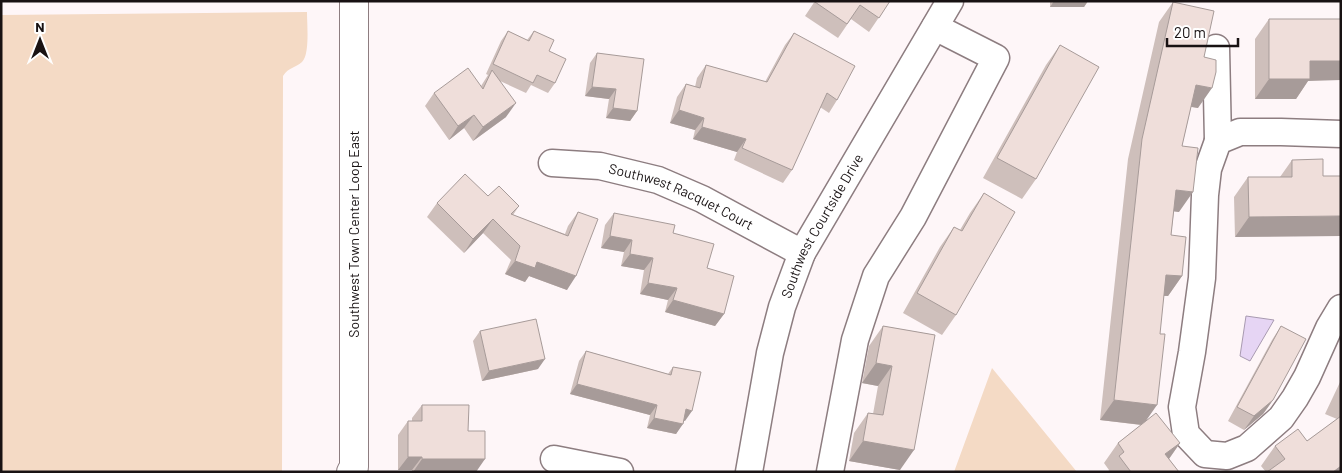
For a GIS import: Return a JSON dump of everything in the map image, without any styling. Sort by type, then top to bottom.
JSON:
[{"type":"main road","name":"Southwest Town Center Loop East","points":[[354,1],[355,470]]},
{"type":"street","name":"Southwest Courtside Drive","points":[[749,472],[775,334],[782,307],[802,253],[950,1]]},
{"type":"street","points":[[830,472],[855,340],[876,276],[913,217],[996,58],[935,27]]},
{"type":"street","points":[[1216,48],[1218,141],[1208,168],[1205,195],[1202,278],[1182,407],[1186,434],[1205,454],[1227,456],[1247,448],[1281,418],[1295,398],[1307,377],[1329,328],[1341,308]]},
{"type":"street","points":[[1218,141],[1240,132],[1341,134]]},
{"type":"street","name":"Southwest Racquet Court","points":[[552,163],[600,166],[658,180],[702,199],[802,253]]},
{"type":"street","points":[[554,459],[620,472]]},
{"type":"shaded area","points":[[307,12],[308,31],[305,58],[283,76],[282,472],[1,472],[1,15]]},
{"type":"shaded area","points":[[1246,316],[1274,320],[1250,361],[1240,356]]},
{"type":"shaded area","points":[[992,368],[1077,472],[954,472]]},
{"type":"building","points":[[815,1],[890,1],[879,18],[860,5],[847,24]]},
{"type":"building","points":[[1173,2],[1214,11],[1204,57],[1216,60],[1216,72],[1212,88],[1196,85],[1182,146],[1198,148],[1193,192],[1176,190],[1171,235],[1186,237],[1182,276],[1166,275],[1160,334],[1165,334],[1157,405],[1114,400],[1142,139]]},
{"type":"building","points":[[1269,19],[1341,19],[1341,61],[1310,61],[1310,79],[1269,79]]},
{"type":"building","points":[[508,31],[529,41],[534,31],[554,40],[549,51],[566,59],[555,83],[537,75],[533,83],[493,64]]},
{"type":"building","points":[[794,33],[855,66],[837,100],[827,93],[792,170],[742,148],[746,139],[702,127],[704,118],[679,110],[686,84],[700,88],[706,65],[767,82]]},
{"type":"building","points":[[1060,45],[1099,67],[1036,179],[997,158]]},
{"type":"building","points":[[597,53],[644,59],[637,111],[613,108],[616,89],[592,87]]},
{"type":"building","points":[[468,68],[483,89],[492,70],[516,103],[483,127],[474,115],[458,126],[434,93]]},
{"type":"building","points":[[1323,159],[1323,176],[1341,176],[1341,216],[1249,217],[1248,177],[1292,177],[1292,160]]},
{"type":"building","points":[[465,174],[488,196],[499,186],[519,206],[511,214],[568,236],[578,212],[598,219],[576,276],[537,262],[535,268],[515,261],[520,246],[493,219],[473,239],[437,203]]},
{"type":"building","points":[[984,193],[1015,212],[956,315],[917,293],[954,227],[962,231]]},
{"type":"building","points":[[614,213],[675,225],[673,233],[714,244],[707,268],[734,276],[724,314],[673,300],[677,288],[648,283],[653,258],[630,254],[632,240],[610,236]]},
{"type":"building","points":[[536,319],[545,359],[489,371],[480,331]]},
{"type":"building","points":[[883,326],[935,335],[914,450],[863,441],[868,413],[883,415],[892,366],[876,363]]},
{"type":"building","points":[[1281,326],[1306,339],[1273,400],[1254,416],[1237,407]]},
{"type":"building","points":[[586,351],[671,375],[673,367],[701,372],[692,411],[686,409],[683,424],[654,418],[657,405],[577,384]]},
{"type":"building","points":[[422,405],[469,405],[468,431],[485,431],[485,459],[422,459],[422,457],[408,457],[408,421],[422,421]]},
{"type":"building","points":[[1156,413],[1180,443],[1165,454],[1179,472],[1131,472],[1119,456],[1124,452],[1118,443]]},
{"type":"building","points":[[1341,416],[1341,466],[1333,472],[1267,472],[1285,459],[1275,446],[1298,429],[1307,441]]}]
